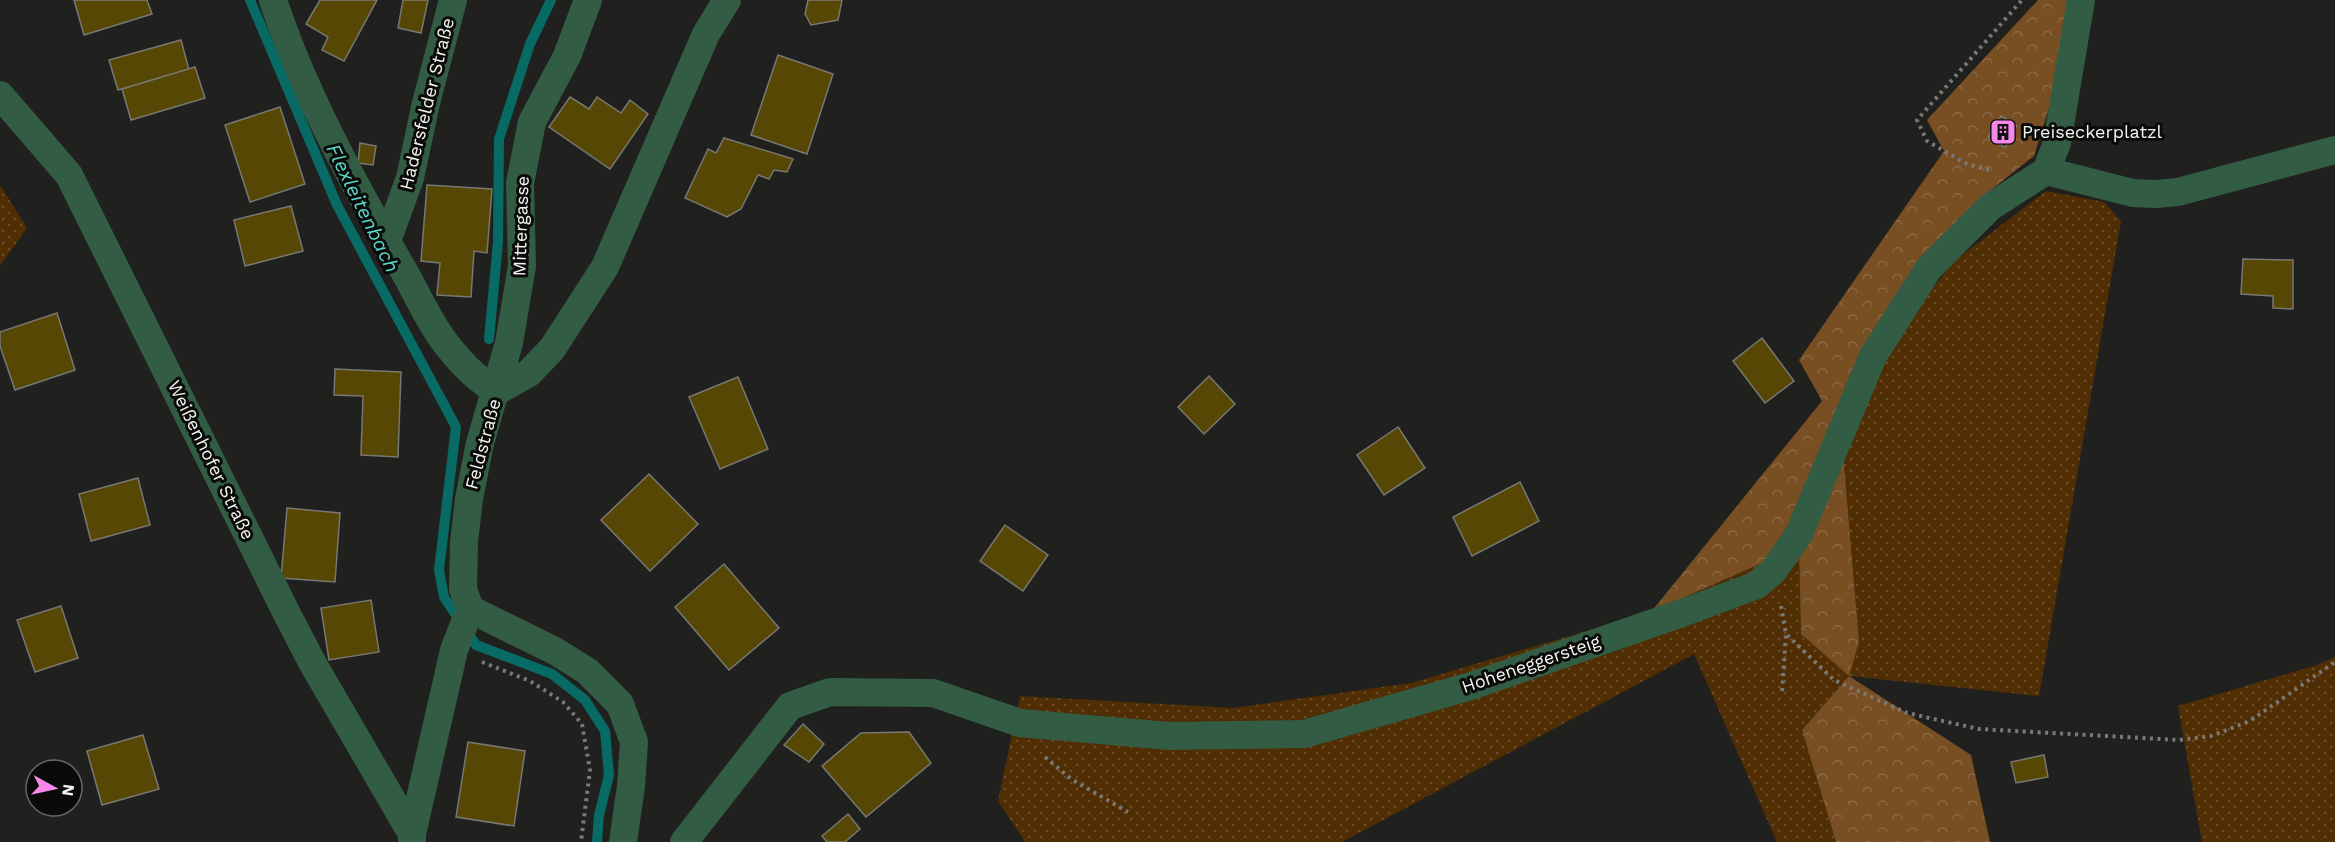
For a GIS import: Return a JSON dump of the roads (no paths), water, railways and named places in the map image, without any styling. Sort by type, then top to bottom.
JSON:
[{"type":"street","points":[[273,0],[286,39],[345,163],[446,344],[481,382],[497,391]]},
{"type":"street","name":"Hadersfelder Straße","points":[[387,241],[410,178],[426,103],[453,0]]},
{"type":"street","name":"Mittergasse","points":[[497,391],[509,343],[522,266],[520,183],[532,122],[567,56],[588,0]]},
{"type":"street","name":"Feldstraße","points":[[470,609],[463,589],[464,542],[469,499],[480,443],[497,391],[529,373],[552,349],[605,267],[706,34],[727,0]]},
{"type":"street","points":[[2081,0],[2057,143],[2046,171],[2133,193],[2156,194],[2178,192],[2335,150]]},
{"type":"street","name":"Weißenhofer Straße","points":[[0,95],[69,175],[297,634],[412,838]]},
{"type":"street","name":"Hoheneggersteig","points":[[684,842],[790,706],[830,692],[933,693],[1020,723],[1169,736],[1304,734],[1471,686],[1757,585],[1774,570],[1799,534],[1873,356],[1929,268],[1990,207],[2046,171]]},
{"type":"street","points":[[412,838],[454,647],[470,609],[555,651],[587,671],[620,704],[634,742],[631,786],[623,842]]},
{"type":"waterway","name":"Flexleitenbach","points":[[250,0],[337,205],[456,427],[439,570],[444,597],[476,645],[552,674],[585,700],[605,731],[609,775],[599,815],[597,842]]},
{"type":"waterway","points":[[489,339],[498,242],[499,139],[530,44],[551,0]]},
{"type":"place","name":"Preiseckerplatzl","points":[[2003,132]]}]
